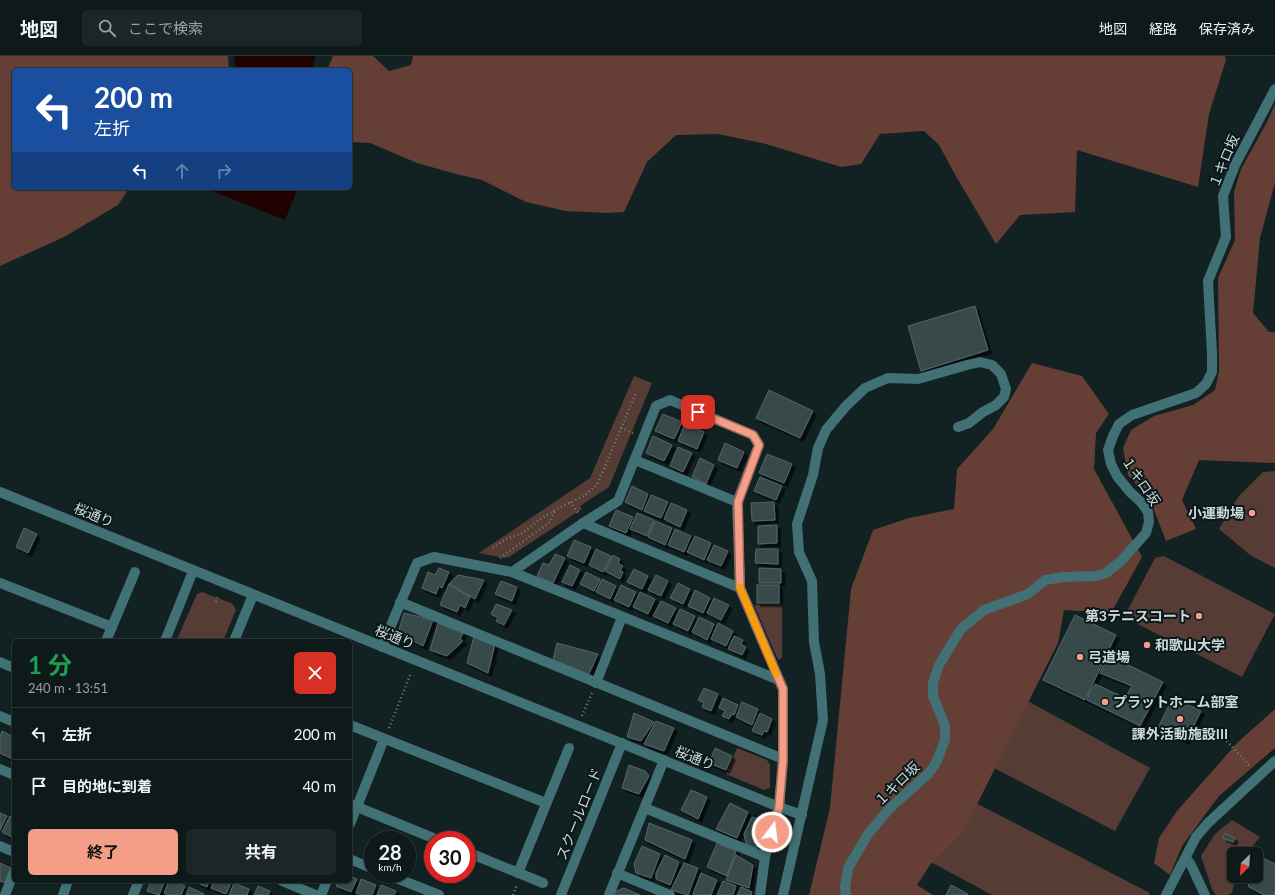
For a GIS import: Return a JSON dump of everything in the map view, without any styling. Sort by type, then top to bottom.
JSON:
[{"type":"street","name":"１キロ坂","points":[[846,895],[845,888],[848,868],[868,834],[889,809],[929,773],[936,763],[945,740],[945,726],[933,696],[933,683],[939,665],[961,629],[984,610],[1028,594],[1045,580],[1063,577],[1096,576],[1106,572],[1121,561],[1146,533],[1149,522],[1148,512],[1141,502],[1130,492],[1117,476],[1111,464],[1108,450],[1119,424],[1132,414],[1196,393],[1206,384],[1212,372],[1208,281],[1226,237],[1223,196],[1235,165],[1275,89]]},
{"type":"street","points":[[783,895],[823,720],[820,674],[814,642],[812,581],[799,552],[797,524],[813,475],[818,448],[826,430],[846,406],[865,388],[888,378],[918,379],[967,364],[980,362],[992,365],[1001,374],[1006,389],[1004,397],[996,405],[983,412],[969,423],[958,427]]},
{"type":"street","points":[[512,572],[581,519],[618,501],[656,406],[670,400],[753,435],[759,445],[738,502],[740,588],[783,689],[783,760],[779,807],[765,857],[760,895]]},
{"type":"street","points":[[635,460],[738,502]]},
{"type":"street","name":"桜通り","points":[[0,492],[252,595],[802,815]]},
{"type":"street","points":[[581,519],[740,588]]},
{"type":"street","points":[[382,647],[417,563],[434,557],[512,572],[779,680]]},
{"type":"street","points":[[166,639],[193,571]]},
{"type":"street","points":[[107,639],[135,572]]},
{"type":"street","points":[[0,583],[112,628]]},
{"type":"street","points":[[235,639],[252,595]]},
{"type":"street","points":[[400,602],[783,760]]},
{"type":"street","points":[[596,683],[622,617]]},
{"type":"street","points":[[0,662],[12,667]]},
{"type":"street","points":[[0,716],[12,721]]},
{"type":"street","points":[[352,726],[546,803]]},
{"type":"street","points":[[384,739],[353,805],[424,834]]},
{"type":"street","name":"スクールロード","points":[[561,895],[622,743]]},
{"type":"street","points":[[518,877],[569,748]]},
{"type":"street","points":[[609,895],[664,760]]},
{"type":"street","points":[[1166,895],[1196,837],[1208,823],[1275,761]]},
{"type":"street","points":[[0,769],[12,774]]},
{"type":"street","points":[[645,808],[765,857]]},
{"type":"street","points":[[0,846],[12,851]]},
{"type":"street","points":[[476,856],[518,877],[542,883]]},
{"type":"street","points":[[1186,858],[1191,865],[1205,895]]},
{"type":"street","points":[[352,860],[364,865]]},
{"type":"street","points":[[617,873],[670,895]]},
{"type":"street","points":[[5,895],[12,877]]},
{"type":"street","points":[[63,895],[67,883]]},
{"type":"street","points":[[134,895],[138,883]]},
{"type":"street","points":[[287,883],[316,895]]},
{"type":"street","points":[[321,895],[326,883]]},
{"type":"street","points":[[409,883],[439,895]]},
{"type":"path","points":[[493,548],[506,539],[523,533],[540,519],[555,510],[584,496],[597,484],[636,393]]},
{"type":"path","points":[[621,428],[635,434]]},
{"type":"path","points":[[570,502],[581,519]]},
{"type":"path","points":[[497,560],[550,522],[555,510]]},
{"type":"path","points":[[216,602],[219,595]]},
{"type":"path","points":[[394,716],[411,673]]},
{"type":"path","points":[[579,725],[596,683]]},
{"type":"path","points":[[1224,738],[1253,769]]},
{"type":"path","points":[[513,895],[518,877]]},
{"type":"shaded area","points":[[0,56],[228,56],[229,68],[12,68],[12,190],[128,190],[118,205],[64,237],[0,266]]},
{"type":"shaded area","points":[[234,56],[315,56],[312,68],[236,68]]},
{"type":"shaded area","points":[[333,56],[373,56],[389,71],[411,65],[413,56],[1225,56],[1226,60],[1209,114],[1198,187],[1077,150],[1075,212],[1020,215],[996,244],[939,145],[924,131],[880,134],[861,164],[841,167],[766,144],[718,134],[676,135],[647,162],[624,212],[608,213],[566,211],[526,202],[482,180],[417,163],[370,143],[352,142],[352,68],[328,68]]},
{"type":"shaded area","points":[[1275,104],[1275,183],[1260,238],[1253,313],[1269,332],[1275,332],[1275,463],[1199,460],[1182,500],[1196,529],[1166,541],[1150,500],[1128,475],[1123,448],[1131,430],[1154,416],[1193,405],[1215,390],[1219,371],[1218,278],[1235,240],[1234,192],[1241,169],[1267,122]]},
{"type":"shaded area","points":[[210,190],[297,190],[285,220]]},
{"type":"shaded area","points":[[1032,363],[1082,376],[1109,414],[1096,433],[1094,469],[1142,557],[1111,613],[1064,610],[1058,643],[962,834],[930,865],[917,885],[933,895],[809,895],[830,808],[851,589],[873,530],[909,518],[954,509],[957,469],[993,429]]},
{"type":"shaded area","points":[[634,376],[652,383],[609,487],[580,506],[582,509],[509,557],[504,558],[479,553],[590,478]]},
{"type":"shaded area","name":"小運動場","points":[[1275,471],[1275,568],[1250,555],[1219,529],[1238,497],[1263,472]]},
{"type":"shaded area","name":"第3テニスコート","points":[[1164,556],[1275,614],[1242,677],[1124,617],[1155,558]]},
{"type":"shaded area","points":[[202,592],[233,604],[236,610],[224,639],[179,639],[178,637],[197,594]]},
{"type":"shaded area","points":[[782,604],[782,658],[778,660],[754,605]]},
{"type":"shaded area","points":[[1024,699],[1150,768],[1115,831],[990,766]]},
{"type":"shaded area","points":[[1275,709],[1275,748],[1219,796],[1182,846],[1170,875],[1154,863],[1159,838],[1177,811],[1238,742]]},
{"type":"shaded area","points":[[737,748],[767,760],[770,765],[770,788],[764,790],[726,774]]},
{"type":"shaded area","points":[[964,797],[1150,893],[1149,895],[992,895],[912,852]]},
{"type":"shaded area","points":[[1232,820],[1260,837],[1252,847],[1227,847],[1227,883],[1234,883],[1232,893],[1228,895],[1216,895],[1212,889],[1201,856],[1215,834]]},
{"type":"building","points":[[975,306],[988,350],[921,371],[908,326]]},
{"type":"building","points":[[769,390],[813,411],[800,438],[756,418]]},
{"type":"building","points":[[663,414],[682,422],[674,439],[655,431]]},
{"type":"building","points":[[685,424],[704,432],[697,449],[678,441]]},
{"type":"building","points":[[653,436],[672,445],[664,461],[646,453]]},
{"type":"building","points":[[725,443],[744,452],[737,468],[718,460]]},
{"type":"building","points":[[678,447],[692,453],[683,472],[670,466]]},
{"type":"building","points":[[767,454],[792,464],[784,483],[759,473]]},
{"type":"building","points":[[700,458],[714,465],[706,484],[692,477]]},
{"type":"building","points":[[760,477],[782,486],[776,500],[754,491]]},
{"type":"building","points":[[632,486],[648,494],[642,510],[625,502]]},
{"type":"building","points":[[651,495],[668,502],[661,518],[644,511]]},
{"type":"building","points":[[774,502],[775,520],[752,521],[751,503]]},
{"type":"building","points":[[671,503],[687,510],[680,527],[664,519]]},
{"type":"building","points":[[616,510],[633,517],[626,533],[609,526]]},
{"type":"building","points":[[637,513],[654,520],[647,536],[630,529]]},
{"type":"building","points":[[655,521],[672,528],[665,545],[648,537]]},
{"type":"building","points":[[777,525],[777,543],[758,544],[758,526]]},
{"type":"building","points":[[24,528],[37,534],[28,553],[16,547]]},
{"type":"building","points":[[675,529],[691,536],[684,552],[668,545]]},
{"type":"building","points":[[695,536],[711,543],[704,560],[687,552]]},
{"type":"building","points":[[574,540],[591,547],[584,563],[567,556]]},
{"type":"building","points":[[714,545],[728,551],[721,566],[707,560]]},
{"type":"building","points":[[596,549],[611,556],[603,572],[589,565]]},
{"type":"building","points":[[756,549],[778,549],[778,564],[755,563]]},
{"type":"building","points":[[555,554],[565,558],[553,583],[537,576],[543,563],[549,565]]},
{"type":"building","points":[[613,555],[620,559],[618,563],[623,566],[620,571],[623,572],[620,579],[605,571]]},
{"type":"building","points":[[570,565],[580,570],[572,586],[562,582]]},
{"type":"building","points":[[439,568],[449,572],[442,588],[439,586],[436,594],[422,588],[428,572],[435,575]]},
{"type":"building","points":[[759,568],[781,569],[781,583],[759,583]]},
{"type":"building","points":[[634,569],[648,576],[642,589],[627,582]]},
{"type":"building","points":[[586,572],[600,579],[594,591],[580,584]]},
{"type":"building","points":[[458,575],[484,580],[475,599],[449,584]]},
{"type":"building","points":[[656,575],[668,581],[661,596],[648,590]]},
{"type":"building","points":[[602,579],[616,586],[610,599],[596,592]]},
{"type":"building","points":[[501,581],[517,587],[512,601],[495,594]]},
{"type":"building","points":[[678,583],[690,589],[683,604],[670,598]]},
{"type":"building","points":[[449,584],[470,597],[465,608],[460,605],[457,612],[440,605]]},
{"type":"building","points":[[621,585],[636,592],[629,607],[614,600]]},
{"type":"building","points":[[757,585],[779,585],[779,603],[757,603]]},
{"type":"building","points":[[695,590],[710,598],[703,613],[688,606]]},
{"type":"building","points":[[640,592],[655,599],[648,614],[633,607]]},
{"type":"building","points":[[714,598],[729,605],[721,620],[707,613]]},
{"type":"building","points":[[661,601],[676,608],[668,623],[653,616]]},
{"type":"building","points":[[496,604],[512,610],[504,625],[496,621],[498,618],[491,614]]},
{"type":"building","points":[[680,609],[695,616],[688,631],[673,624]]},
{"type":"building","points":[[404,613],[433,620],[423,646],[398,633]]},
{"type":"building","name":"弓道場","points":[[1075,615],[1116,635],[1085,700],[1043,680]]},
{"type":"building","points":[[699,617],[714,624],[707,640],[692,632]]},
{"type":"building","points":[[438,623],[463,633],[460,639],[463,641],[447,656],[430,650]]},
{"type":"building","points":[[718,623],[733,631],[726,646],[711,639]]},
{"type":"building","points":[[474,636],[495,644],[488,673],[467,663]]},
{"type":"building","points":[[734,636],[743,640],[741,644],[746,647],[742,655],[728,649]]},
{"type":"building","points":[[557,643],[598,654],[587,678],[552,664]]},
{"type":"building","points":[[1108,655],[1163,682],[1140,726],[1087,700],[1095,684],[1125,698],[1132,686],[1100,673]]},
{"type":"building","points":[[704,688],[718,694],[711,711],[702,707],[704,703],[698,700]]},
{"type":"building","name":"課外活動施設III","points":[[1173,697],[1201,711],[1186,741],[1158,728]]},
{"type":"building","points":[[723,698],[738,705],[734,715],[732,714],[729,719],[722,716],[725,711],[719,708]]},
{"type":"building","points":[[742,702],[758,709],[752,725],[736,717]]},
{"type":"building","points":[[634,713],[654,722],[641,741],[627,737]]},
{"type":"building","points":[[760,713],[772,719],[767,732],[764,731],[762,735],[752,731]]},
{"type":"building","points":[[656,721],[674,728],[664,751],[644,744]]},
{"type":"building","points":[[2,731],[12,736],[12,759],[0,753],[0,737]]},
{"type":"building","points":[[715,748],[732,756],[726,770],[709,763]]},
{"type":"building","points":[[629,765],[645,771],[649,776],[639,794],[622,788]]},
{"type":"building","points":[[691,790],[707,797],[698,819],[681,810]]},
{"type":"building","points":[[730,803],[748,812],[737,838],[716,829]]},
{"type":"building","points":[[0,813],[7,816],[0,830]]},
{"type":"building","points":[[10,816],[12,818],[12,837],[2,832]]},
{"type":"building","points":[[752,817],[765,822],[762,830],[765,831],[756,849],[746,844],[744,834]]},
{"type":"building","points":[[649,823],[692,840],[685,859],[645,840]]},
{"type":"building","points":[[1225,833],[1235,838],[1233,842],[1223,838]]},
{"type":"building","points":[[717,843],[736,851],[727,876],[707,867]]},
{"type":"building","points":[[642,846],[660,854],[651,878],[636,873],[634,864]]},
{"type":"building","points":[[665,855],[679,862],[670,885],[656,879],[656,873]]},
{"type":"building","points":[[736,855],[753,865],[749,888],[726,880]]},
{"type":"building","points":[[1263,858],[1275,864],[1275,895],[1264,895],[1248,885],[1249,883],[1263,883]]},
{"type":"building","points":[[0,863],[11,868],[5,883],[0,881]]},
{"type":"building","points":[[684,863],[698,868],[688,895],[671,890]]},
{"type":"building","points":[[701,873],[717,880],[711,895],[693,894]]},
{"type":"building","points":[[352,877],[357,879],[351,892],[336,886],[337,883],[352,883]]},
{"type":"building","points":[[361,879],[364,880],[364,883],[376,885],[372,895],[361,895],[356,893]]},
{"type":"building","points":[[723,881],[736,886],[733,895],[717,895]]},
{"type":"building","points":[[150,883],[164,883],[159,895],[147,891]]},
{"type":"building","points":[[168,883],[177,883],[185,886],[181,895],[168,895],[164,893]]},
{"type":"building","points":[[198,883],[208,883],[207,887]]},
{"type":"building","points":[[213,883],[231,883],[226,894],[211,888]]},
{"type":"building","points":[[234,883],[249,889],[247,895],[229,895]]},
{"type":"building","points":[[381,885],[396,891],[394,895],[377,895]]},
{"type":"building","points":[[951,885],[968,894],[946,895]]},
{"type":"building","points":[[258,886],[270,891],[268,895],[254,895]]},
{"type":"building","points":[[189,887],[204,894],[186,895]]},
{"type":"building","points":[[741,887],[752,892],[751,895],[737,895]]},
{"type":"building","points":[[624,888],[640,895],[613,895],[614,892]]},
{"type":"slow traffic","points":[[740,587],[776,674]]},
{"type":"place","name":"小運動場","points":[[1252,513]]},
{"type":"place","name":"第3テニスコート","points":[[1199,616]]},
{"type":"place","name":"和歌山大学","points":[[1147,645]]},
{"type":"place","name":"弓道場","points":[[1080,657]]},
{"type":"place","name":"プラットホーム部室","points":[[1105,702]]},
{"type":"place","name":"課外活動施設III","points":[[1180,719]]},
{"type":"route","points":[[698,412],[753,435],[759,445],[738,502],[740,588],[783,689],[783,760],[779,807],[772,832]]}]
